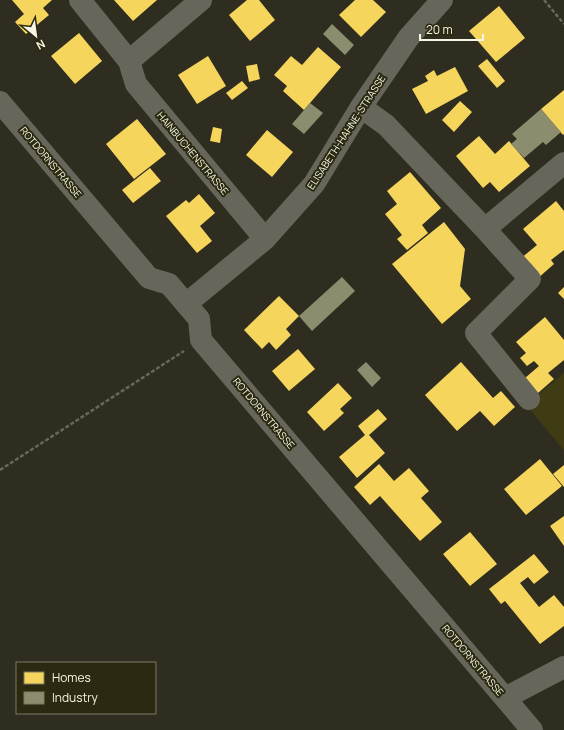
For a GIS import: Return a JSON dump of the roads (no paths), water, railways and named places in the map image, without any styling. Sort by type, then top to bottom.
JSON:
[{"type":"street","name":"HAINBUCHENSTRASSE","points":[[80,0],[129,61],[136,84],[265,239]]},
{"type":"street","points":[[129,61],[201,0]]},
{"type":"street","name":"ELISABETH-HAHNE-STRASSE","points":[[186,304],[265,239],[314,184],[362,107],[409,37],[442,0]]},
{"type":"street","name":"ROTDORNSTRASSE","points":[[0,102],[149,278],[169,284],[186,304],[198,319],[201,340],[532,730]]},
{"type":"street","points":[[362,107],[386,126],[485,229],[530,279],[476,333],[529,399]]},
{"type":"street","points":[[485,229],[564,163]]},
{"type":"street","points":[[505,698],[564,667]]}]
